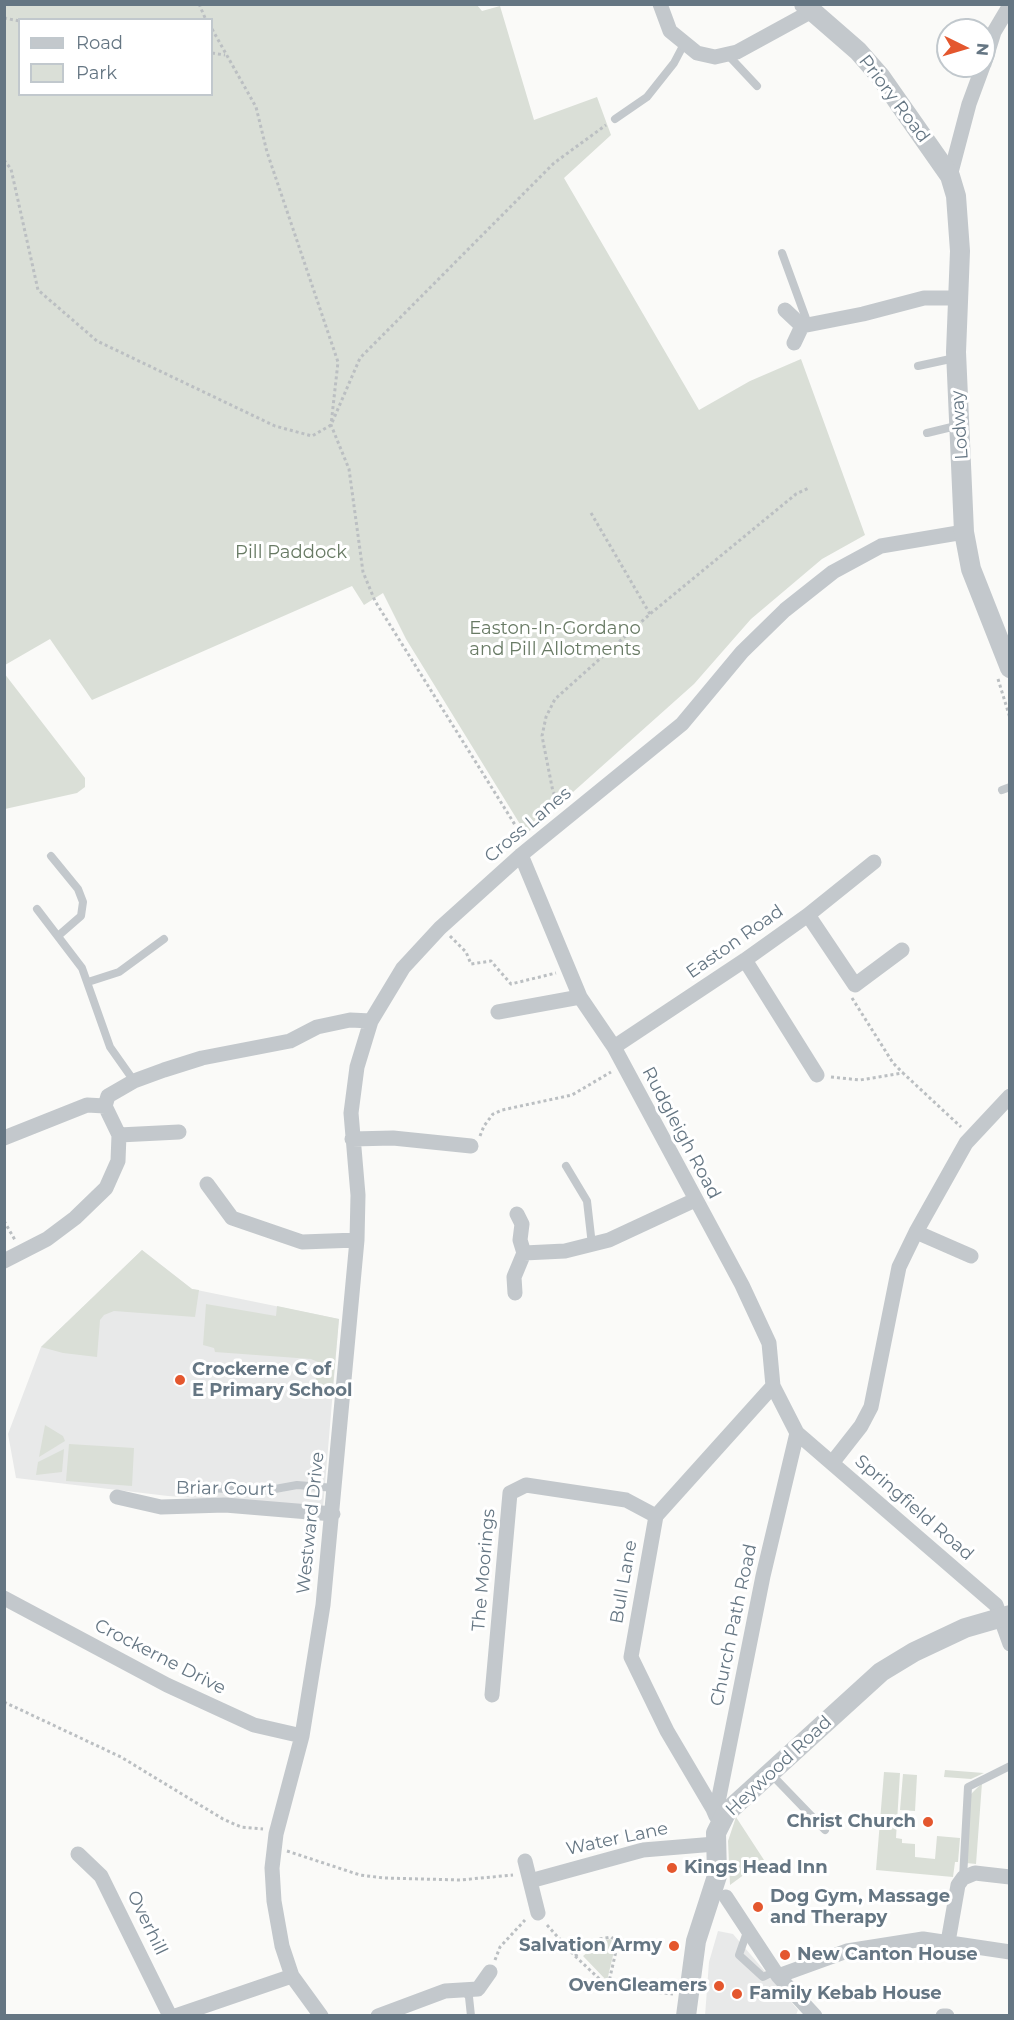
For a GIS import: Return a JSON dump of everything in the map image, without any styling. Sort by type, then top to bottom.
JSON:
[{"type":"street","points":[[660,4],[670,31],[698,53],[715,57],[737,51],[808,8]]},
{"type":"street","points":[[996,29],[1010,5]]},
{"type":"street","name":"Priory Road","points":[[808,8],[858,51],[880,76],[950,177]]},
{"type":"street","points":[[950,177],[966,112],[979,78]]},
{"type":"street","name":"Lodway","points":[[950,177],[956,196],[959,220],[956,358],[961,425],[964,532],[971,569],[1003,672]]},
{"type":"street","points":[[785,310],[805,325],[863,314],[924,298],[959,298]]},
{"type":"street","points":[[794,343],[805,325]]},
{"type":"street","name":"Cross Lanes","points":[[371,1021],[403,968],[440,928],[526,851],[682,724],[742,652],[785,610],[833,572],[881,546],[964,532]]},
{"type":"street","name":"Rudgleigh Road","points":[[526,851],[580,997],[614,1047],[742,1286],[769,1343],[773,1386],[796,1433]]},
{"type":"street","name":"Easton Road","points":[[614,1047],[745,960],[808,915],[874,862]]},
{"type":"street","points":[[808,915],[855,985],[902,950]]},
{"type":"street","points":[[745,960],[817,1075]]},
{"type":"street","points":[[498,1012],[580,997]]},
{"type":"street","points":[[4,1261],[47,1239],[75,1218],[106,1188],[118,1161],[119,1135],[105,1106],[108,1096],[134,1081],[202,1058],[290,1041],[317,1027],[350,1020],[371,1021]]},
{"type":"street","name":"Westward Drive","points":[[321,2016],[292,1976],[282,1946],[274,1901],[272,1868],[275,1840],[303,1736],[323,1605],[357,1240],[358,1195],[351,1113],[357,1067],[371,1021]]},
{"type":"street","points":[[832,1463],[861,1426],[872,1407],[899,1267],[966,1143],[1010,1096]]},
{"type":"street","points":[[4,1138],[87,1105],[105,1106]]},
{"type":"street","points":[[119,1135],[179,1132]]},
{"type":"street","points":[[352,1139],[393,1138],[471,1146]]},
{"type":"street","points":[[207,1184],[232,1218],[302,1242],[357,1240]]},
{"type":"street","points":[[524,1253],[565,1251],[609,1240],[695,1200]]},
{"type":"street","points":[[515,1293],[514,1277],[524,1253],[520,1240],[522,1224],[517,1214]]},
{"type":"street","points":[[916,1232],[971,1256]]},
{"type":"street","points":[[656,1515],[773,1386]]},
{"type":"street","name":"Springfield Road","points":[[796,1433],[959,1571],[1005,1615]]},
{"type":"street","name":"Church Path Road","points":[[716,1816],[763,1576],[796,1433]]},
{"type":"street","name":"The Moorings","points":[[492,1695],[510,1493],[526,1485],[626,1500],[656,1515]]},
{"type":"street","name":"Briar Court","points":[[117,1497],[161,1507],[225,1505],[333,1514]]},
{"type":"street","name":"Bull Lane","points":[[656,1515],[631,1658],[667,1731],[716,1816]]},
{"type":"street","name":"Crockerne Drive","points":[[4,1598],[167,1684],[254,1725],[303,1736]]},
{"type":"street","points":[[1005,1615],[1004,1635],[1010,1644]]},
{"type":"street","name":"Heywood Road","points":[[686,2016],[696,1941],[717,1876],[716,1816],[734,1806],[771,1774],[881,1672],[929,1644],[1005,1615]]},
{"type":"street","name":"Water Lane","points":[[528,1872],[643,1850],[715,1844]]},
{"type":"street","name":"Overhill","points":[[78,1854],[105,1883],[170,2016]]},
{"type":"street","points":[[528,1872],[534,1914]]},
{"type":"street","points":[[948,1942],[958,1885],[963,1878],[975,1873],[1010,1877]]},
{"type":"street","points":[[726,1897],[776,1973],[812,2015]]},
{"type":"street","points":[[776,1973],[846,1951],[923,1939],[1010,1952]]},
{"type":"street","points":[[378,2016],[427,1997],[463,1989],[478,1989],[490,1972]]},
{"type":"street","points":[[175,2016],[292,1976]]},
{"type":"lane","points":[[615,119],[646,97],[674,63],[684,44]]},
{"type":"lane","points":[[727,54],[757,86]]},
{"type":"lane","points":[[782,253],[805,325]]},
{"type":"lane","points":[[918,366],[956,358]]},
{"type":"lane","points":[[927,433],[961,425]]},
{"type":"lane","points":[[51,856],[78,889],[83,902],[81,916],[58,936]]},
{"type":"lane","points":[[37,909],[82,968],[110,1047],[134,1081]]},
{"type":"lane","points":[[88,982],[119,972],[164,939]]},
{"type":"lane","points":[[566,1166],[587,1201],[592,1245]]},
{"type":"lane","points":[[209,1488],[264,1491],[297,1485],[335,1488]]},
{"type":"lane","points":[[963,1878],[968,1787],[1010,1766]]},
{"type":"lane","points":[[771,1774],[825,1830]]},
{"type":"lane","points":[[463,1989],[470,1997],[471,2016]]},
{"type":"path","points":[[199,4],[205,18]]},
{"type":"path","points":[[213,31],[256,107],[267,152],[338,362],[331,425],[349,468],[363,572],[375,601],[526,851]]},
{"type":"path","points":[[213,53],[225,55]]},
{"type":"path","points":[[4,160],[11,169],[38,290],[97,341],[275,426],[312,436],[331,425],[360,358],[554,163],[615,119]]},
{"type":"path","points":[[567,817],[553,792],[542,736],[546,717],[555,699],[650,614],[796,494],[809,488]]},
{"type":"path","points":[[591,513],[650,614]]},
{"type":"path","points":[[1003,672],[1010,718]]},
{"type":"path","points":[[440,928],[466,952],[471,964],[491,961],[511,984],[569,970]]},
{"type":"path","points":[[844,969],[842,981],[893,1063],[962,1127],[966,1143]]},
{"type":"path","points":[[471,1146],[484,1126],[502,1110],[572,1095],[622,1065]]},
{"type":"path","points":[[817,1075],[860,1080],[903,1073]]},
{"type":"path","points":[[4,1221],[21,1252]]},
{"type":"path","points":[[4,1702],[121,1757],[223,1819],[241,1827],[264,1829],[275,1840],[328,1866],[360,1875],[384,1878],[460,1880],[528,1872]]},
{"type":"path","points":[[490,1972],[500,1947],[534,1914],[608,1987],[688,1995]]},
{"type":"path","points":[[575,1956],[599,1940],[610,1937],[616,1941],[608,1987]]},
{"type":"shaded area","name":"Crockerne C of E Primary School","points":[[142,1250],[192,1289],[339,1319],[323,1508],[168,1496],[16,1478],[8,1434],[41,1347]]},
{"type":"shaded area","points":[[718,1931],[733,1934],[798,2010],[796,2015],[705,2016],[709,1962]]},
{"type":"green space","points":[[5,5],[477,5],[482,11],[500,6],[534,120],[597,97],[611,135],[564,178],[699,410],[750,381],[801,359],[865,535],[822,559],[751,619],[694,684],[526,834],[406,639],[383,593],[364,605],[352,586],[92,700],[50,639],[5,665]]},
{"type":"green space","points":[[4,673],[85,778],[85,787],[77,793],[5,809]]},
{"type":"green space","points":[[142,1250],[192,1289],[199,1290],[195,1317],[114,1311],[104,1315],[100,1320],[97,1357],[63,1353],[41,1347]]},
{"type":"green space","points":[[206,1304],[276,1316],[277,1306],[339,1319],[333,1386],[315,1385],[318,1362],[311,1359],[215,1352],[214,1348],[203,1345]]},
{"type":"green space","points":[[45,1425],[63,1436],[65,1441],[39,1457]]},
{"type":"green space","points":[[69,1444],[134,1448],[132,1486],[66,1481]]},
{"type":"green space","points":[[64,1449],[62,1472],[36,1475],[38,1462]]},
{"type":"green space","points":[[945,1770],[984,1773],[971,1779],[944,1777]]},
{"type":"green space","points":[[884,1772],[900,1773],[896,1838],[902,1839],[902,1843],[915,1844],[915,1857],[935,1859],[937,1836],[960,1838],[958,1862],[955,1862],[953,1877],[876,1870]]},
{"type":"green space","points":[[903,1774],[917,1775],[915,1811],[900,1810]]},
{"type":"green space","points":[[982,1783],[976,1864],[966,1863],[971,1794]]},
{"type":"green space","points":[[736,1817],[764,1860],[730,1885],[728,1841]]},
{"type":"green space","points":[[610,1939],[614,1942],[614,1951],[607,1981],[583,1956],[600,1942]]},
{"type":"place","name":"Crockerne C of E Primary School","points":[[180,1380]]},
{"type":"place","name":"Christ Church","points":[[928,1822]]},
{"type":"place","name":"Kings Head Inn","points":[[672,1868]]},
{"type":"place","name":"Dog Gym, Massage and Therapy","points":[[758,1907]]},
{"type":"place","name":"Salvation Army","points":[[674,1946]]},
{"type":"place","name":"New Canton House","points":[[785,1955]]},
{"type":"place","name":"OvenGleamers","points":[[719,1986]]},
{"type":"place","name":"Family Kebab House","points":[[737,1994]]},
{"type":"park label","name":"Pill Paddock","points":[[291,553]]},
{"type":"park label","name":"Easton-In-Gordano and Pill Allotments","points":[[555,639]]}]
